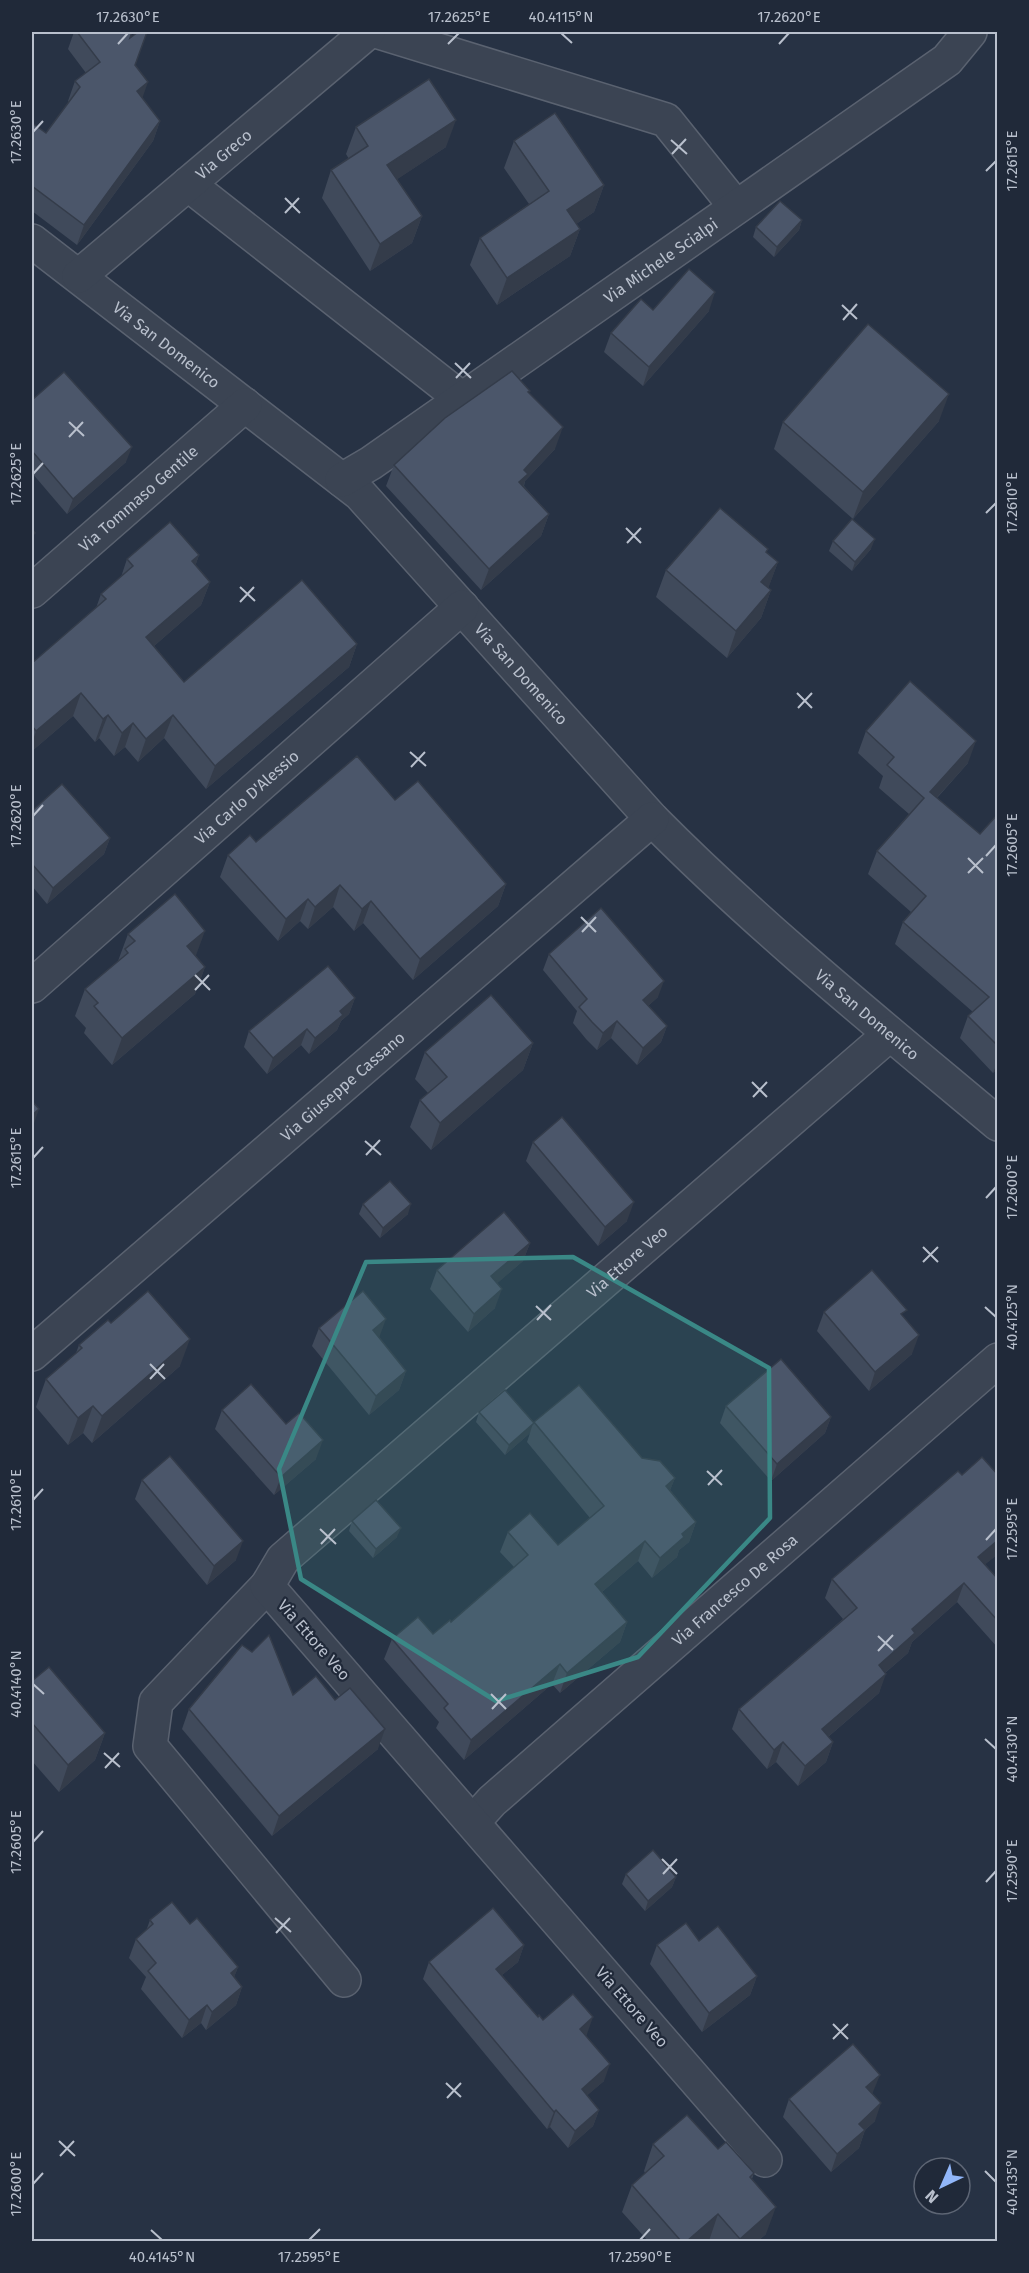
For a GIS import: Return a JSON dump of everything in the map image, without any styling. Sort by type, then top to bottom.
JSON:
[{"type":"street","name":"Via Greco","points":[[79,276],[368,32]]},
{"type":"street","points":[[379,32],[666,120],[736,207]]},
{"type":"street","name":"Via Michele Scialpi","points":[[342,480],[462,399],[947,60],[970,32]]},
{"type":"street","points":[[188,184],[462,399]]},
{"type":"street","name":"Via San Domenico","points":[[32,242],[360,494],[652,819],[705,872],[840,993],[998,1124]]},
{"type":"street","name":"Via Tommaso Gentile","points":[[32,591],[245,405]]},
{"type":"street","name":"Via Carlo D'Alessio","points":[[32,987],[462,607]]},
{"type":"street","name":"Via Giuseppe Cassano","points":[[32,1354],[652,819]]},
{"type":"street","name":"Via Ettore Veo","points":[[765,2160],[267,1586],[283,1559],[890,1034]]},
{"type":"street","name":"Via Francesco De Rosa","points":[[473,1822],[492,1801],[998,1360]]},
{"type":"street","points":[[267,1586],[156,1702],[150,1746],[344,1980]]},
{"type":"highlighted area","points":[[573,1257],[769,1368],[770,1518],[638,1657],[496,1701],[301,1579],[279,1469],[366,1262]]},
{"type":"building","points":[[77,32],[132,32],[130,38],[138,32],[147,32],[135,65],[148,82],[137,91],[160,121],[84,225],[32,186],[32,123],[46,133],[80,87],[75,81],[100,62]]},
{"type":"building","points":[[429,79],[456,120],[387,165],[422,216],[380,244],[331,170],[368,146],[356,127]]},
{"type":"building","points":[[555,113],[604,185],[567,210],[580,229],[507,278],[480,238],[549,191],[514,141]]},
{"type":"building","points":[[780,201],[802,220],[777,247],[756,227]]},
{"type":"building","points":[[689,269],[715,292],[649,367],[611,333],[641,299],[653,310]]},
{"type":"building","points":[[868,324],[949,394],[863,492],[783,422]]},
{"type":"building","points":[[512,371],[530,391],[528,392],[563,427],[524,470],[528,474],[519,482],[549,514],[489,569],[394,465],[445,418]]},
{"type":"building","points":[[64,372],[132,447],[73,499],[32,451],[32,400]]},
{"type":"building","points":[[720,508],[768,549],[766,552],[778,562],[761,582],[771,590],[736,631],[666,570]]},
{"type":"building","points":[[852,519],[875,539],[855,562],[833,541]]},
{"type":"building","points":[[170,522],[199,555],[192,561],[210,582],[146,637],[184,682],[302,580],[357,644],[215,766],[173,715],[146,739],[133,723],[122,733],[108,715],[103,719],[81,693],[36,731],[32,726],[32,663],[106,599],[101,594],[133,566],[127,559]]},
{"type":"building","points":[[910,681],[976,741],[930,792],[980,834],[998,814],[998,1046],[968,1016],[989,997],[903,922],[926,896],[877,851],[924,798],[887,765],[894,757],[866,731]]},
{"type":"building","points":[[357,756],[395,800],[418,781],[506,884],[420,959],[371,901],[362,909],[340,885],[315,907],[308,899],[286,919],[228,855],[250,835],[256,842]]},
{"type":"building","points":[[62,784],[110,838],[53,888],[32,864],[32,811]]},
{"type":"building","points":[[175,894],[205,931],[187,946],[205,967],[122,1038],[94,1006],[98,1003],[85,989],[128,953],[125,949],[135,941],[128,934]]},
{"type":"building","points":[[601,908],[664,981],[643,1000],[667,1026],[643,1048],[617,1021],[603,1033],[592,1022],[579,1007],[587,999],[549,954]]},
{"type":"building","points":[[328,966],[355,998],[340,1011],[343,1015],[315,1038],[307,1029],[273,1058],[249,1031]]},
{"type":"building","points":[[491,995],[533,1043],[440,1123],[420,1100],[447,1077],[425,1052]]},
{"type":"building","points":[[32,1101],[39,1109],[32,1115]]},
{"type":"building","points":[[562,1117],[634,1202],[605,1227],[533,1142]]},
{"type":"building","points":[[390,1181],[411,1204],[383,1228],[363,1204]]},
{"type":"building","points":[[504,1212],[530,1243],[491,1276],[502,1289],[474,1314],[437,1270]]},
{"type":"building","points":[[872,1270],[907,1310],[901,1314],[919,1335],[875,1372],[824,1312]]},
{"type":"building","points":[[148,1291],[190,1339],[102,1416],[93,1406],[78,1418],[46,1379],[82,1348],[79,1345],[108,1320],[111,1323]]},
{"type":"building","points":[[363,1291],[386,1319],[373,1330],[406,1371],[376,1396],[319,1328]]},
{"type":"building","points":[[781,1359],[831,1417],[777,1464],[726,1406]]},
{"type":"building","points":[[251,1384],[286,1424],[299,1413],[323,1440],[281,1477],[222,1410]]},
{"type":"building","points":[[579,1385],[642,1458],[660,1461],[675,1478],[666,1486],[696,1522],[682,1534],[684,1537],[660,1558],[645,1541],[595,1584],[627,1622],[567,1673],[560,1664],[471,1740],[444,1708],[448,1704],[392,1639],[418,1617],[433,1634],[450,1620],[451,1622],[528,1555],[508,1532],[530,1513],[558,1545],[604,1506],[534,1422]]},
{"type":"building","points":[[505,1390],[534,1423],[509,1445],[479,1412]]},
{"type":"building","points":[[170,1456],[243,1541],[214,1566],[142,1480]]},
{"type":"building","points":[[982,1457],[998,1475],[998,1540],[978,1557],[998,1579],[998,1621],[964,1583],[912,1629],[915,1633],[879,1665],[886,1674],[822,1729],[833,1742],[805,1766],[783,1742],[774,1750],[739,1709],[857,1608],[832,1579],[958,1471],[962,1475]]},
{"type":"building","points":[[376,1500],[401,1528],[376,1549],[352,1521]]},
{"type":"building","points":[[269,1635],[293,1695],[316,1676],[335,1700],[350,1688],[385,1729],[279,1816],[189,1709],[242,1645],[252,1652]]},
{"type":"building","points":[[49,1667],[105,1733],[68,1765],[32,1723],[32,1681]]},
{"type":"building","points":[[653,1850],[676,1877],[648,1901],[626,1874]]},
{"type":"building","points":[[172,1902],[190,1924],[197,1918],[238,1967],[231,1973],[242,1987],[212,2012],[207,2005],[189,2020],[148,1971],[156,1963],[136,1939],[153,1924],[150,1920]]},
{"type":"building","points":[[493,1908],[524,1945],[496,1969],[538,2017],[539,2015],[543,2020],[573,1994],[593,2017],[580,2029],[610,2064],[582,2089],[599,2110],[575,2131],[556,2110],[554,2112],[429,1962]]},
{"type":"building","points":[[686,1923],[699,1941],[718,1926],[757,1976],[709,2013],[657,1945]]},
{"type":"building","points":[[853,2044],[880,2075],[866,2087],[881,2103],[859,2124],[865,2130],[837,2154],[789,2099]]},
{"type":"building","points":[[687,2115],[718,2149],[726,2142],[754,2173],[750,2177],[776,2207],[740,2239],[718,2214],[687,2241],[681,2241],[632,2185],[664,2156],[653,2144]]}]
